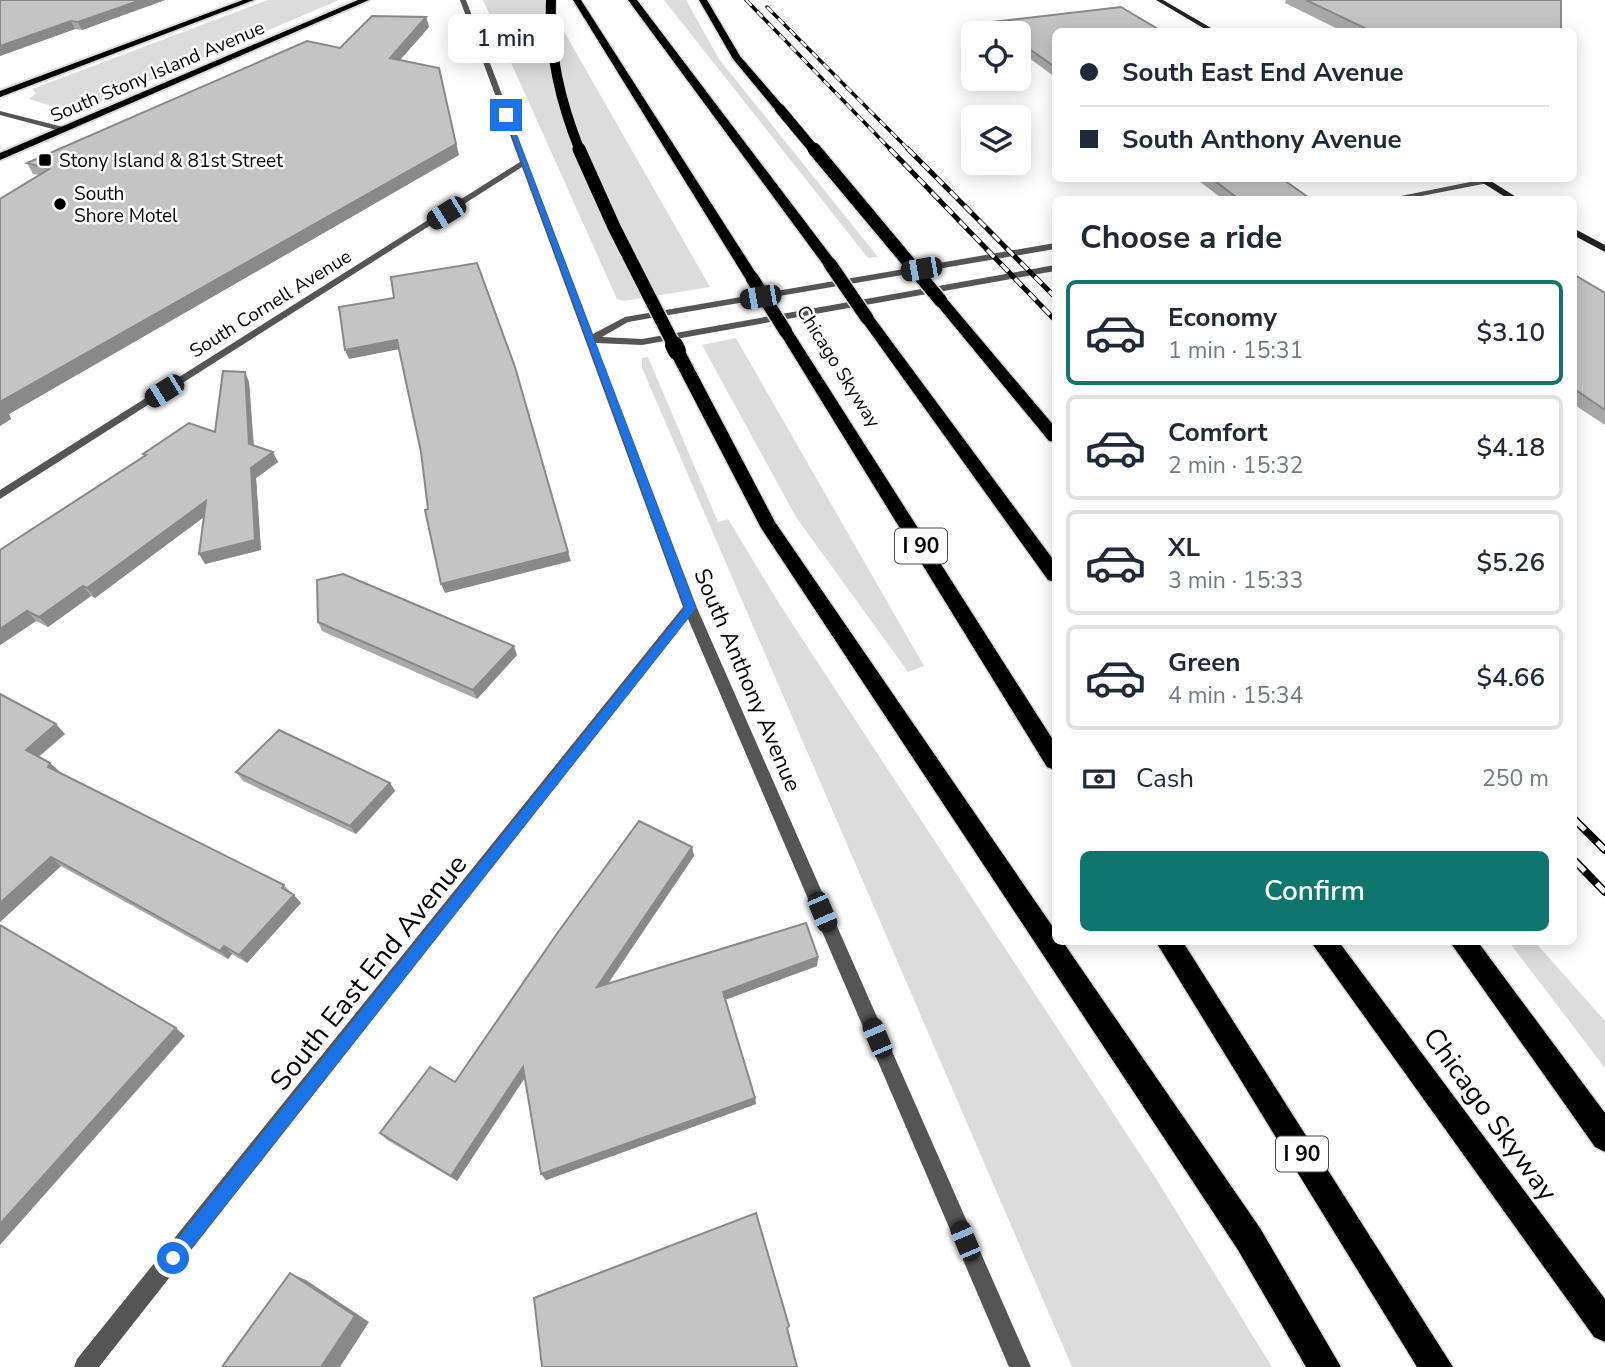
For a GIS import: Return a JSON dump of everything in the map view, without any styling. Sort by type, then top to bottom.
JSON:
[{"type":"highway","name":"South Stony Island Avenue","points":[[0,94],[250,0]]},
{"type":"highway","name":"South Stony Island Avenue","points":[[0,157],[365,0]]},
{"type":"highway","points":[[551,0],[548,31],[554,80],[574,137],[677,351],[767,524],[1249,1239],[1324,1367]]},
{"type":"highway","name":"Chicago Skyway","points":[[577,0],[1052,756]]},
{"type":"highway","points":[[632,0],[830,264],[1052,571]]},
{"type":"highway","points":[[703,0],[736,57],[1052,433]]},
{"type":"highway","name":"I 90","points":[[1171,945],[1436,1367]]},
{"type":"highway","name":"Chicago Skyway","points":[[1326,945],[1605,1326]]},
{"type":"highway","points":[[1465,945],[1605,1137]]},
{"type":"main road","points":[[1159,0],[1208,28]]},
{"type":"main road","points":[[1486,182],[1510,196]]},
{"type":"main road","points":[[1577,233],[1605,249]]},
{"type":"street","name":"South Anthony Avenue","points":[[463,0],[690,608],[1020,1367]]},
{"type":"street","points":[[0,113],[64,130]]},
{"type":"street","name":"South Cornell Avenue","points":[[0,495],[523,163]]},
{"type":"street","points":[[1404,196],[1472,182]]},
{"type":"street","points":[[590,340],[625,320],[1052,247]]},
{"type":"street","points":[[590,340],[642,342],[1052,269]]},
{"type":"street","name":"South East End Avenue","points":[[85,1367],[690,608]]},
{"type":"shaded area","points":[[268,0],[339,0],[88,107],[58,108],[29,99],[36,93],[32,89]]},
{"type":"shaded area","points":[[483,0],[546,0],[710,287],[624,301],[617,299]]},
{"type":"shaded area","points":[[664,0],[686,0],[719,59],[878,257],[868,258]]},
{"type":"shaded area","points":[[736,338],[924,666],[908,672],[796,517],[702,345]]},
{"type":"shaded area","points":[[648,357],[718,522],[728,519],[780,605],[1155,1177],[1272,1367],[1072,1367],[642,368],[642,358]]},
{"type":"shaded area","points":[[1511,945],[1538,945],[1605,1021],[1605,1068]]},
{"type":"building","points":[[0,0],[141,0],[0,46]]},
{"type":"building","points":[[1306,0],[1561,0],[1561,28],[1365,28]]},
{"type":"building","points":[[1121,7],[1156,28],[1052,28],[1052,65],[1031,50],[1031,21],[1001,21]]},
{"type":"building","points":[[372,16],[426,17],[390,58],[439,68],[456,144],[0,402],[0,199],[49,169],[27,163],[307,41],[340,48]]},
{"type":"building","points":[[1216,182],[1287,182],[1306,196],[1235,196]]},
{"type":"building","points":[[477,263],[515,367],[568,552],[441,584],[425,510],[428,509],[421,452],[397,340],[345,350],[339,307],[394,298],[391,277]]},
{"type":"building","points":[[1577,276],[1605,293],[1605,410],[1577,391]]},
{"type":"building","points":[[223,371],[245,372],[249,444],[273,452],[251,468],[255,540],[199,554],[206,501],[87,588],[83,586],[39,617],[27,611],[0,629],[0,550],[146,455],[143,454],[189,423],[215,432]]},
{"type":"building","points":[[343,574],[514,646],[473,690],[318,622],[317,580]]},
{"type":"building","points":[[0,694],[56,724],[26,750],[50,763],[48,767],[284,885],[282,888],[294,895],[239,955],[224,946],[220,951],[51,857],[0,903]]},
{"type":"building","points":[[279,730],[390,783],[350,826],[236,772]]},
{"type":"building","points":[[639,821],[692,847],[597,987],[806,923],[818,957],[723,992],[755,1098],[541,1174],[523,1067],[451,1176],[380,1133],[430,1067],[455,1082],[556,935]]},
{"type":"building","points":[[0,925],[176,1028],[0,1224]]},
{"type":"building","points":[[756,1213],[789,1326],[787,1328],[797,1367],[542,1367],[534,1298]]},
{"type":"building","points":[[290,1273],[355,1316],[321,1367],[222,1367]]},
{"type":"railway","points":[[746,0],[892,151]]},
{"type":"railway","points":[[767,7],[910,151]]},
{"type":"railway","points":[[890,149],[1052,317]]},
{"type":"railway","points":[[908,149],[1052,294]]},
{"type":"railway","points":[[1577,822],[1605,850]]},
{"type":"railway","points":[[1577,863],[1605,892]]},
{"type":"place","name":"Stony Island & 81st Street","points":[[45,160]]},
{"type":"place","name":"South Shore Motel","points":[[60,204]]},
{"type":"route","points":[[173,1258],[649,663],[690,608],[506,115]]}]
